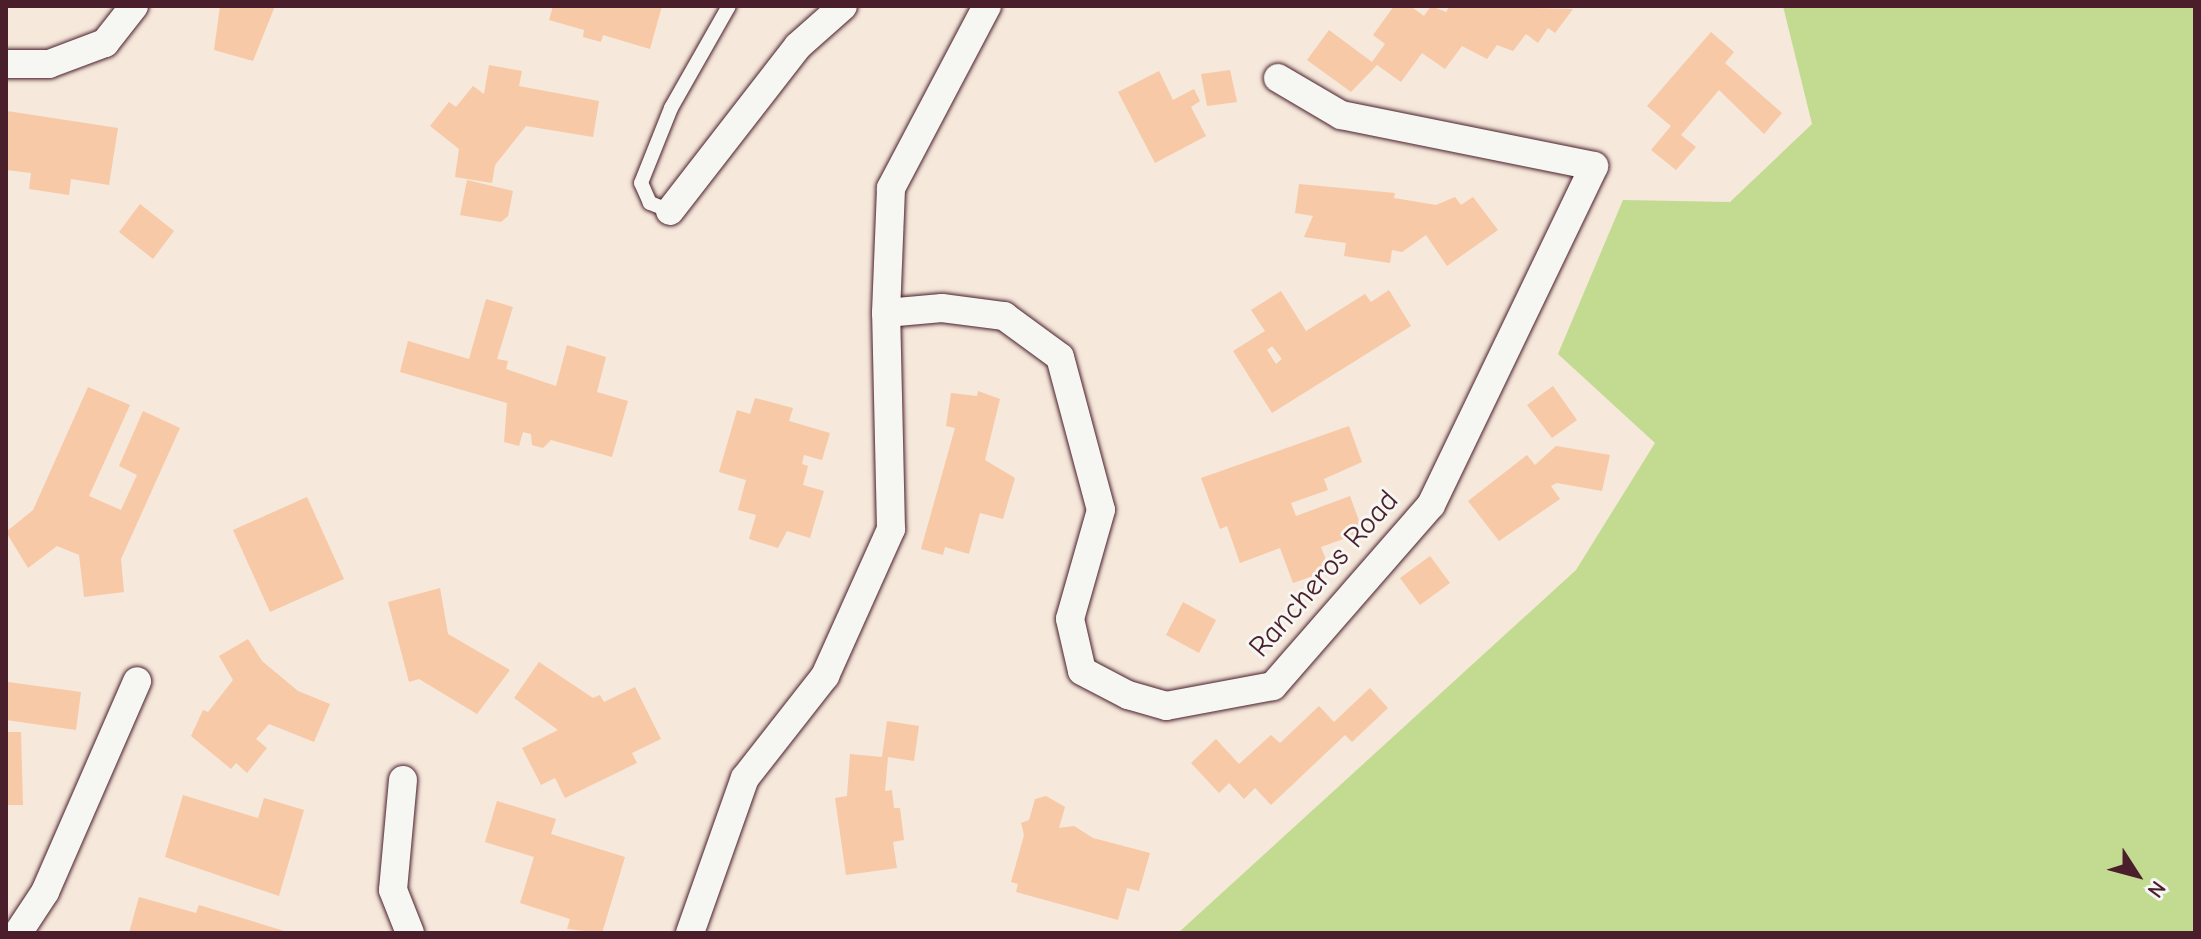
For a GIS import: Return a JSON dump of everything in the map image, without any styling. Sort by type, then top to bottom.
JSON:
[{"type":"street","points":[[6,64],[49,64],[105,43],[134,6]]},
{"type":"street","points":[[670,211],[798,46],[843,6]]},
{"type":"street","points":[[690,933],[745,778],[825,676],[891,529],[886,313],[891,188],[987,6]]},
{"type":"street","name":"Rancheros Road","points":[[886,313],[942,308],[1004,316],[1060,357],[1101,510],[1070,619],[1082,671],[1128,695],[1166,706],[1273,686],[1431,505],[1594,166],[1341,115],[1278,78]]},
{"type":"street","points":[[18,933],[45,892],[137,681]]},
{"type":"street","points":[[403,780],[393,890],[410,933]]},
{"type":"lane","points":[[670,211],[650,203],[641,183],[671,108],[729,6]]},
{"type":"green space","points":[[1783,6],[2195,6],[2195,933],[1178,933],[1576,570],[1655,443],[1558,354],[1623,200],[1730,202],[1812,124]]},
{"type":"building","points":[[220,6],[275,6],[253,61],[214,50]]},
{"type":"building","points":[[553,6],[662,6],[650,49],[603,35],[601,42],[583,37],[584,30],[549,20]]},
{"type":"building","points":[[1394,6],[1410,6],[1424,16],[1431,6],[1446,12],[1450,6],[1573,9],[1555,33],[1548,28],[1538,43],[1526,34],[1513,51],[1497,45],[1487,59],[1462,46],[1445,69],[1422,53],[1401,82],[1377,65],[1351,92],[1307,60],[1329,30],[1372,62],[1385,44],[1373,35]]},
{"type":"building","points":[[1711,32],[1734,52],[1725,63],[1782,113],[1764,134],[1719,90],[1681,135],[1696,147],[1676,170],[1651,150],[1671,126],[1647,106]]},
{"type":"building","points":[[489,65],[522,71],[519,86],[599,101],[593,137],[526,126],[495,165],[492,183],[455,177],[459,149],[430,126],[449,102],[456,107],[473,86],[484,94]]},
{"type":"building","points":[[1230,70],[1237,102],[1207,106],[1201,74]]},
{"type":"building","points":[[1159,71],[1173,100],[1194,89],[1200,101],[1191,107],[1206,136],[1155,163],[1118,92]]},
{"type":"building","points":[[7,111],[118,128],[109,185],[71,179],[69,195],[29,189],[31,173],[6,170]]},
{"type":"building","points":[[467,180],[513,191],[508,216],[501,222],[460,215]]},
{"type":"building","points":[[1299,184],[1395,193],[1394,198],[1436,205],[1455,197],[1461,205],[1473,197],[1498,230],[1447,266],[1426,235],[1402,252],[1392,250],[1390,263],[1344,256],[1346,243],[1304,237],[1313,216],[1295,213]]},
{"type":"building","points":[[140,204],[174,231],[153,259],[119,232]]},
{"type":"building","points":[[1389,290],[1411,326],[1272,413],[1233,351],[1265,331],[1251,310],[1281,291],[1306,331],[1365,294],[1371,302]],"holes":[[[1272,346],[1282,359],[1276,364],[1267,350]]]},
{"type":"building","points":[[486,299],[513,307],[497,359],[508,361],[506,369],[556,386],[567,345],[606,357],[597,392],[628,401],[612,457],[551,440],[543,448],[532,445],[531,434],[523,432],[519,446],[504,442],[507,403],[400,372],[408,341],[469,359]]},
{"type":"building","points":[[1553,386],[1577,420],[1552,438],[1527,405]]},
{"type":"building","points":[[88,387],[130,405],[89,496],[121,510],[137,475],[119,466],[143,411],[180,428],[121,559],[124,592],[84,597],[79,555],[57,546],[28,568],[6,532],[33,510]]},
{"type":"building","points":[[978,391],[1000,399],[985,460],[1015,478],[1003,519],[980,513],[969,554],[945,547],[943,555],[921,549],[955,428],[946,426],[951,393],[977,396]]},
{"type":"building","points":[[755,398],[793,408],[789,421],[830,433],[822,460],[804,455],[802,464],[808,466],[803,485],[824,491],[810,538],[787,531],[778,548],[749,539],[756,515],[738,510],[746,480],[719,472],[737,410],[750,414]]},
{"type":"building","points":[[1349,426],[1362,462],[1324,479],[1328,490],[1291,503],[1296,516],[1350,496],[1363,532],[1321,547],[1330,570],[1293,583],[1280,548],[1240,563],[1227,526],[1220,529],[1201,478]]},
{"type":"building","points":[[1556,446],[1610,455],[1602,491],[1557,483],[1551,486],[1560,499],[1499,541],[1468,501],[1527,455],[1535,465]]},
{"type":"building","points":[[307,497],[344,579],[270,612],[233,530]]},
{"type":"building","points":[[1430,556],[1450,583],[1420,605],[1400,578]]},
{"type":"building","points":[[440,588],[448,634],[510,670],[477,714],[419,679],[409,682],[388,602]]},
{"type":"building","points":[[1183,602],[1216,620],[1199,653],[1166,635]]},
{"type":"building","points":[[248,639],[262,661],[298,691],[330,704],[314,742],[269,724],[256,739],[267,748],[247,773],[236,763],[231,769],[191,736],[203,710],[208,712],[233,680],[219,656]]},
{"type":"building","points":[[539,662],[593,698],[600,695],[604,702],[635,687],[661,739],[632,753],[637,763],[565,798],[555,778],[541,785],[522,748],[558,730],[514,698]]},
{"type":"building","points":[[8,682],[81,692],[76,730],[6,720]]},
{"type":"building","points":[[1370,688],[1388,708],[1352,742],[1345,735],[1271,805],[1255,788],[1244,799],[1229,783],[1219,793],[1191,763],[1216,739],[1239,764],[1271,735],[1280,743],[1319,706],[1334,722]]},
{"type":"building","points":[[887,721],[919,726],[914,761],[888,757],[885,791],[892,790],[894,808],[900,808],[904,840],[893,842],[897,868],[846,875],[835,798],[847,796],[850,754],[882,757]]},
{"type":"building","points":[[6,732],[21,732],[23,805],[6,805]]},
{"type":"building","points":[[183,795],[258,818],[264,798],[304,810],[279,896],[165,857]]},
{"type":"building","points":[[1046,796],[1065,807],[1059,828],[1074,826],[1093,838],[1150,853],[1139,891],[1127,888],[1118,920],[1016,892],[1018,884],[1011,882],[1024,835],[1021,823],[1029,820],[1035,799]]},
{"type":"building","points":[[497,801],[556,819],[551,834],[625,857],[602,933],[567,929],[570,919],[520,903],[534,857],[485,842]]},
{"type":"building","points":[[139,897],[196,913],[199,905],[291,933],[129,933]]}]
